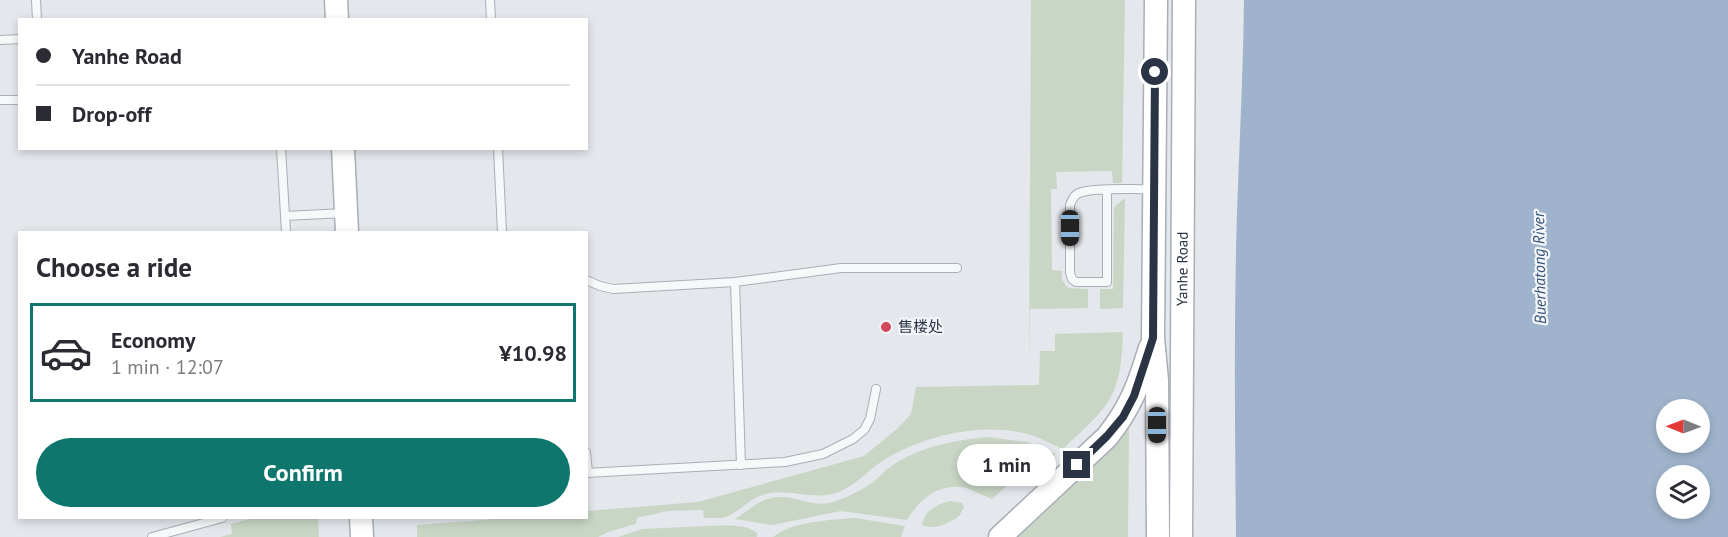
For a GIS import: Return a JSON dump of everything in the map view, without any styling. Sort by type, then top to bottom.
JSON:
[{"type":"main road","points":[[336,0],[337,18]]},
{"type":"main road","name":"Yanhe Road","points":[[1156,0],[1153,338],[1157,380],[1158,537]]},
{"type":"main road","name":"Yanhe Road","points":[[1181,537],[1184,0]]},
{"type":"main road","points":[[343,150],[347,223]]},
{"type":"main road","points":[[1000,537],[1107,436],[1123,417],[1134,396],[1153,338]]},
{"type":"main road","points":[[361,519],[362,537]]},
{"type":"lane","points":[[36,0],[37,18]]},
{"type":"lane","points":[[490,0],[491,18]]},
{"type":"lane","points":[[0,40],[18,39]]},
{"type":"lane","points":[[0,100],[18,100]]},
{"type":"lane","points":[[281,150],[286,231]]},
{"type":"lane","points":[[498,150],[502,231]]},
{"type":"lane","points":[[1107,191],[1107,282],[1076,282],[1070,273],[1070,205],[1075,196],[1081,192],[1154,189]]},
{"type":"lane","points":[[285,216],[347,223]]},
{"type":"lane","points":[[588,281],[613,289],[735,282],[842,268],[957,268]]},
{"type":"lane","points":[[735,282],[741,465]]},
{"type":"lane","points":[[588,473],[741,465],[805,459],[823,454],[853,439],[864,430],[870,418],[876,389]]},
{"type":"lane","points":[[152,537],[218,519]]},
{"type":"green space","points":[[1031,0],[1125,0],[1122,183],[1113,183],[1112,171],[1056,172],[1057,189],[1051,189],[1052,270],[1062,271],[1062,280],[1068,288],[1088,289],[1088,308],[1030,309],[1029,370]]},
{"type":"green space","points":[[1125,198],[1123,308],[1100,309],[1100,289],[1113,289],[1114,207]]},
{"type":"green space","points":[[1123,332],[1120,370],[1111,397],[1096,417],[1063,449],[1024,433],[1006,430],[970,431],[933,438],[916,444],[884,460],[839,492],[830,495],[781,492],[762,495],[722,518],[704,518],[703,510],[667,511],[637,518],[636,524],[598,537],[417,537],[417,525],[497,519],[588,519],[588,511],[698,502],[864,456],[911,414],[916,387],[1039,385],[1040,351],[1055,351],[1055,334]]},
{"type":"green space","points":[[1125,424],[1129,427],[1128,537],[1014,537]]},
{"type":"green space","points":[[989,437],[1026,442],[1056,454],[1030,479],[1021,473],[992,499],[966,488],[939,490],[924,499],[907,520],[841,511],[772,525],[735,519],[757,504],[771,498],[786,497],[815,503],[830,503],[867,486],[890,467],[915,453],[951,442]]},
{"type":"green space","points":[[950,501],[962,503],[964,507],[959,516],[936,527],[922,525],[925,516],[932,509]]},
{"type":"green space","points":[[855,518],[905,526],[901,537],[773,537],[801,524]]},
{"type":"green space","points":[[249,519],[318,519],[319,537],[220,537],[232,534],[231,524]]},
{"type":"green space","points":[[707,526],[746,528],[757,533],[757,537],[618,537],[642,529]]},
{"type":"water","name":"Buerhatong River","points":[[1244,0],[1728,0],[1728,537],[1236,537],[1237,219]]},
{"type":"place","name":"售楼处","points":[[886,327]]},
{"type":"route","points":[[1077,465],[1123,417],[1134,396],[1153,338],[1155,72]]}]
